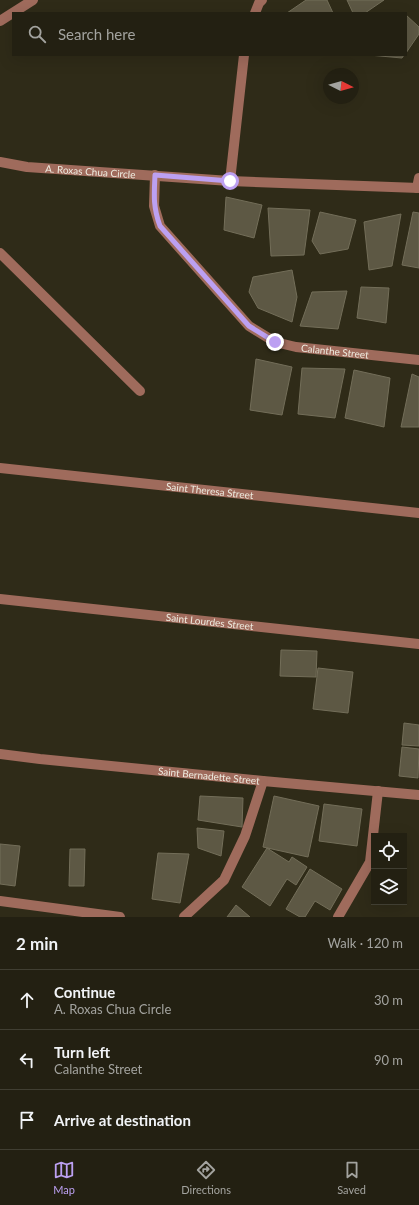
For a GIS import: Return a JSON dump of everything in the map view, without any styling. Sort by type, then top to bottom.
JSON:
[{"type":"street","points":[[14,12],[33,0]]},
{"type":"street","points":[[255,12],[262,0]]},
{"type":"street","points":[[0,21],[12,13]]},
{"type":"street","points":[[230,181],[244,56]]},
{"type":"street","name":"A. Roxas Chua Circle","points":[[0,162],[27,167],[230,181],[418,184]]},
{"type":"street","name":"Calanthe Street","points":[[155,175],[154,206],[160,226],[249,326],[275,342],[296,347],[419,360]]},
{"type":"street","points":[[0,253],[140,391]]},
{"type":"street","name":"Saint Theresa Street","points":[[0,468],[419,513]]},
{"type":"street","name":"Saint Lourdes Street","points":[[0,599],[419,644]]},
{"type":"street","name":"Saint Bernadette Street","points":[[0,754],[263,781],[419,794]]},
{"type":"street","points":[[184,917],[224,880],[245,836],[263,781]]},
{"type":"street","points":[[338,917],[370,862],[378,791]]},
{"type":"street","points":[[0,901],[120,917]]},
{"type":"building","points":[[306,0],[327,0],[333,12],[288,12]]},
{"type":"building","points":[[347,0],[384,0],[366,12],[353,12]]},
{"type":"building","points":[[407,16],[419,27],[419,34],[407,52]]},
{"type":"building","points":[[380,56],[403,56],[402,58]]},
{"type":"building","points":[[226,197],[262,205],[254,238],[224,230]]},
{"type":"building","points":[[268,208],[310,210],[304,255],[271,256]]},
{"type":"building","points":[[320,212],[356,220],[348,249],[320,254],[312,241]]},
{"type":"building","points":[[413,212],[419,213],[419,268],[402,265]]},
{"type":"building","points":[[401,214],[392,266],[369,270],[364,222]]},
{"type":"building","points":[[292,270],[297,297],[292,322],[258,308],[249,292],[253,277]]},
{"type":"building","points":[[361,287],[389,288],[386,323],[357,318]]},
{"type":"building","points":[[347,291],[338,329],[300,326],[312,292]]},
{"type":"building","points":[[256,359],[292,367],[282,415],[250,410]]},
{"type":"building","points":[[302,368],[345,369],[335,418],[298,414]]},
{"type":"building","points":[[354,370],[390,378],[384,427],[345,418]]},
{"type":"building","points":[[412,374],[419,377],[419,427],[401,427]]},
{"type":"building","points":[[281,650],[317,651],[316,677],[280,676]]},
{"type":"building","points":[[318,668],[353,672],[348,713],[313,709]]},
{"type":"building","points":[[404,723],[419,725],[419,746],[402,745]]},
{"type":"building","points":[[402,747],[419,749],[418,778],[399,776]]},
{"type":"building","points":[[200,796],[243,798],[242,827],[198,820]]},
{"type":"building","points":[[274,796],[319,806],[308,857],[263,847]]},
{"type":"building","points":[[324,804],[362,809],[357,846],[319,841]]},
{"type":"building","points":[[197,828],[224,831],[221,856],[198,848]]},
{"type":"building","points":[[0,844],[20,846],[15,886],[0,884]]},
{"type":"building","points":[[267,848],[289,862],[292,857],[307,867],[296,885],[287,879],[270,906],[242,887]]},
{"type":"building","points":[[70,849],[85,849],[84,886],[69,886]]},
{"type":"building","points":[[158,853],[189,854],[180,903],[152,899]]},
{"type":"building","points":[[310,869],[342,889],[330,910],[315,901],[305,917],[300,917],[286,909]]},
{"type":"building","points":[[236,905],[250,917],[227,917]]},
{"type":"route","points":[[230,181],[155,175],[154,206],[156,215],[160,226],[249,326],[275,342]]}]
